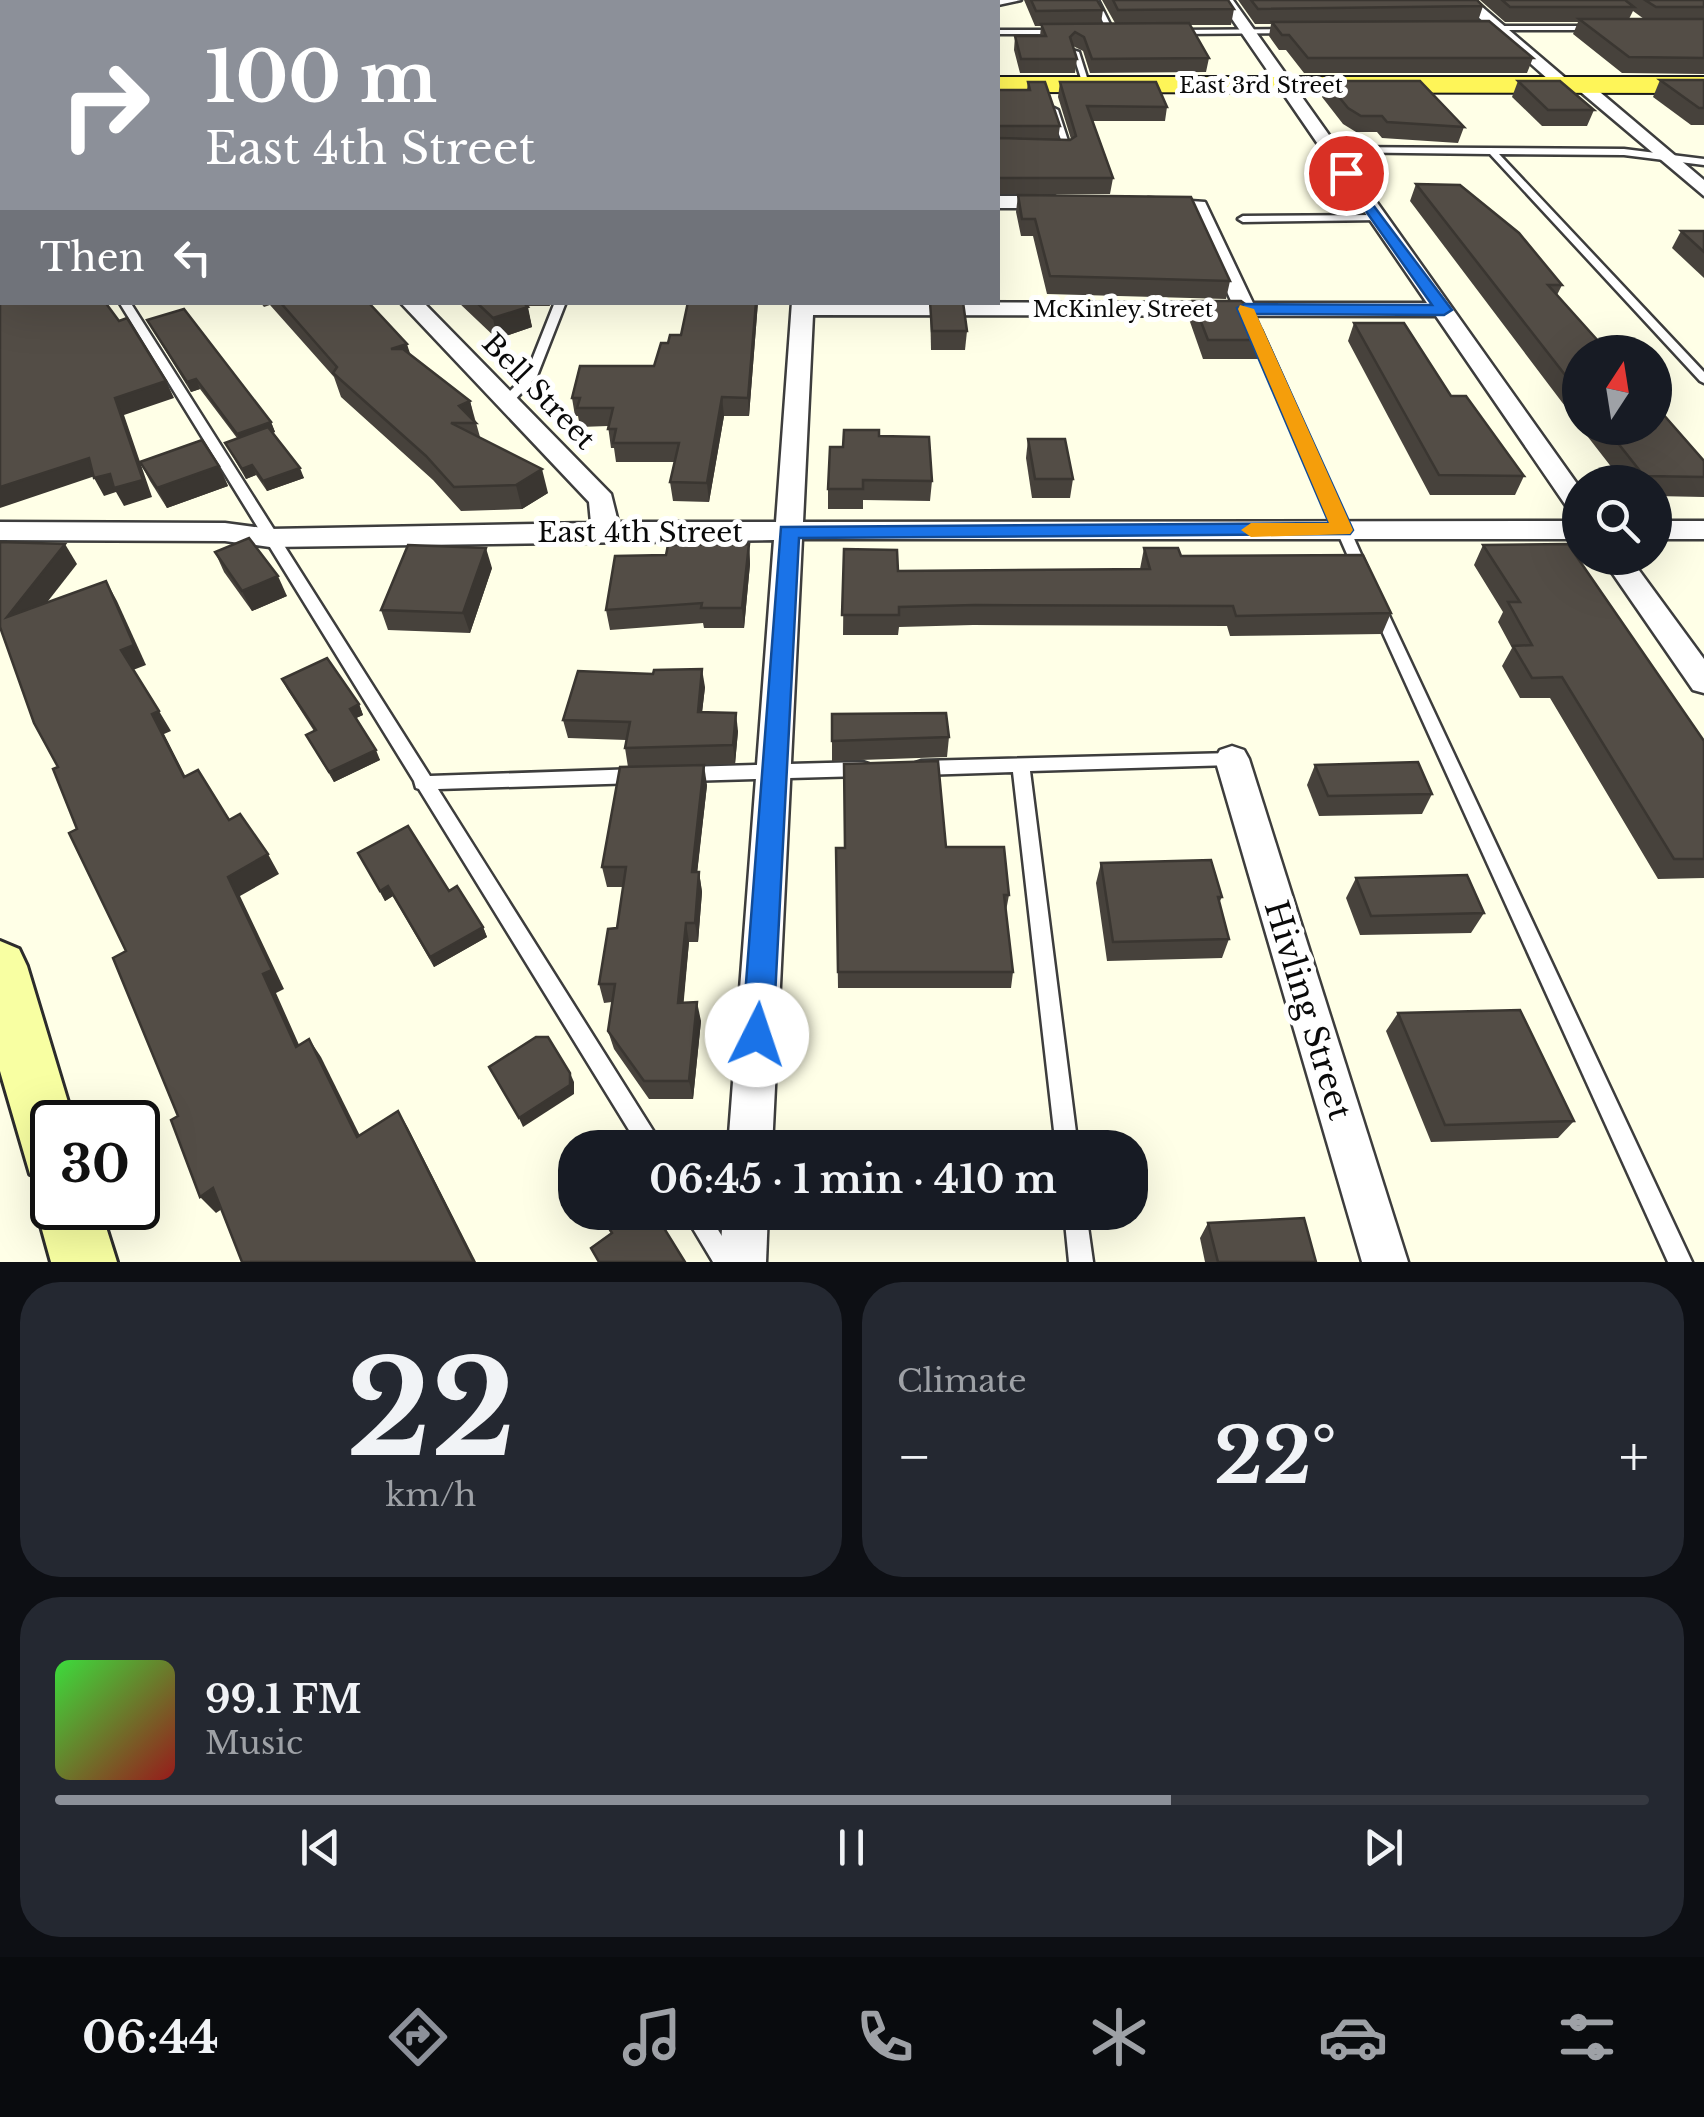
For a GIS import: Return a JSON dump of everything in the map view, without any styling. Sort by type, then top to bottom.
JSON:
[{"type":"main road","name":"East 3rd Street","points":[[1000,86],[1704,86]]},
{"type":"main road","points":[[3,992],[36,1100]]},
{"type":"main road","points":[[75,1230],[84,1262]]},
{"type":"street","points":[[1226,0],[1562,481]]},
{"type":"street","points":[[1466,0],[1704,190]]},
{"type":"street","points":[[1000,202],[1073,202]]},
{"type":"street","points":[[1130,202],[1198,206],[1245,308]]},
{"type":"street","name":"Bell Street","points":[[413,305],[602,500],[606,531]]},
{"type":"street","points":[[751,1130],[803,305]]},
{"type":"street","name":"McKinley Street","points":[[803,305],[1444,310]]},
{"type":"street","name":"East 4th Street","points":[[0,531],[225,532],[270,538],[606,531],[1562,530]]},
{"type":"street","points":[[1672,530],[1704,530]]},
{"type":"street","points":[[1628,575],[1704,682]]},
{"type":"street","name":"Hivling Street","points":[[1232,759],[1385,1262]]},
{"type":"street","points":[[743,1262],[745,1230]]},
{"type":"lane","points":[[1095,0],[1112,32]]},
{"type":"lane","points":[[1480,28],[1609,28]]},
{"type":"lane","points":[[1170,32],[1306,31]]},
{"type":"lane","points":[[1000,32],[1074,32]]},
{"type":"lane","points":[[1093,32],[1131,32]]},
{"type":"lane","points":[[1075,52],[1087,85]]},
{"type":"lane","points":[[1046,86],[1068,148],[1050,148]]},
{"type":"lane","points":[[1330,150],[1624,152],[1670,161],[1704,162]]},
{"type":"lane","points":[[1492,151],[1704,379]]},
{"type":"lane","points":[[1242,219],[1378,218]]},
{"type":"lane","points":[[126,305],[642,1130]]},
{"type":"lane","points":[[507,401],[531,376],[560,305]]},
{"type":"lane","points":[[1245,308],[1342,530],[1680,1262]]},
{"type":"lane","points":[[907,768],[1232,759]]},
{"type":"lane","points":[[1021,765],[1065,1130]]},
{"type":"lane","points":[[676,775],[888,768]]},
{"type":"lane","points":[[422,783],[656,775]]},
{"type":"lane","points":[[706,1230],[726,1262]]},
{"type":"lane","points":[[1077,1230],[1081,1262]]},
{"type":"building","points":[[1031,0],[1097,0],[1103,10],[1036,11]]},
{"type":"building","points":[[1113,0],[1228,0],[1234,9],[1118,10]]},
{"type":"building","points":[[1251,0],[1477,0],[1483,6],[1258,9]]},
{"type":"building","points":[[1502,0],[1625,0],[1634,7],[1510,7]]},
{"type":"building","points":[[1645,0],[1704,0],[1704,7],[1656,7]]},
{"type":"building","points":[[1579,19],[1704,19],[1704,58],[1629,57]]},
{"type":"building","points":[[1489,21],[1533,58],[1308,58],[1272,22]]},
{"type":"building","points":[[1189,23],[1209,58],[1092,59],[1084,37],[1075,32],[1070,37],[1077,59],[1021,59],[1015,36],[1046,36],[1041,24]]},
{"type":"building","points":[[1660,80],[1704,80],[1704,108],[1699,108]]},
{"type":"building","points":[[1326,81],[1420,81],[1464,127],[1387,122],[1382,116],[1361,116],[1348,108]]},
{"type":"building","points":[[1518,81],[1560,81],[1594,110],[1548,110]]},
{"type":"building","points":[[1028,82],[1045,82],[1060,126],[1000,126],[1000,90],[1030,90]]},
{"type":"building","points":[[1060,82],[1156,82],[1167,107],[1087,106],[1113,178],[1000,178],[1000,138],[1070,140],[1076,136]]},
{"type":"building","points":[[1416,184],[1460,185],[1519,233],[1562,285],[1548,285],[1593,335],[1562,335],[1562,371]]},
{"type":"building","points":[[1018,195],[1191,197],[1230,281],[1050,276],[1035,219],[1022,219]]},
{"type":"building","points":[[1681,231],[1704,231],[1704,252]]},
{"type":"building","points":[[1193,301],[1241,301],[1248,306],[1264,340],[1208,340]]},
{"type":"building","points":[[0,305],[107,305],[119,321],[127,318],[166,381],[115,398],[143,480],[114,488],[110,474],[94,478],[89,458],[0,487]]},
{"type":"building","points":[[283,305],[371,305],[407,344],[391,349],[403,349],[470,401],[459,406],[476,423],[451,423],[542,469],[516,485],[454,487],[426,456],[333,373],[337,367]]},
{"type":"building","points":[[479,305],[528,307],[493,318]]},
{"type":"building","points":[[687,305],[756,305],[748,398],[722,397],[707,483],[670,482],[679,443],[613,443],[616,429],[608,429],[613,408],[577,408],[580,398],[572,398],[580,366],[654,366],[661,343],[668,343],[670,335],[681,335]]},
{"type":"building","points":[[930,305],[963,305],[967,331],[932,331]]},
{"type":"building","points":[[184,309],[271,422],[237,434],[196,379],[187,382],[147,320]]},
{"type":"building","points":[[1354,323],[1404,323],[1451,396],[1466,396],[1524,476],[1439,475]]},
{"type":"building","points":[[1672,424],[1704,461],[1704,477],[1672,476],[1672,465],[1635,465],[1619,445],[1672,445]]},
{"type":"building","points":[[268,427],[300,468],[263,481],[252,465],[242,469],[225,443]]},
{"type":"building","points":[[844,430],[879,430],[879,436],[929,437],[932,481],[863,480],[863,489],[828,489],[830,447],[843,447]]},
{"type":"building","points":[[1028,439],[1065,439],[1073,479],[1035,479]]},
{"type":"building","points":[[202,440],[219,466],[157,488],[140,462]]},
{"type":"building","points":[[249,538],[278,576],[242,591],[215,552]]},
{"type":"building","points":[[0,542],[65,544],[7,617],[106,581],[134,645],[121,650],[159,711],[152,714],[184,777],[198,770],[229,820],[240,814],[268,854],[228,877],[272,970],[263,974],[296,1047],[309,1039],[357,1137],[398,1111],[474,1262],[242,1262],[213,1188],[200,1197],[171,1120],[178,1116],[113,958],[126,951],[69,833],[77,829],[53,769],[58,767],[34,723],[0,627]]},
{"type":"building","points":[[749,544],[742,608],[701,608],[702,603],[606,610],[615,556],[666,555],[668,545]]},
{"type":"building","points":[[1562,544],[1562,575],[1589,575],[1704,741],[1704,859],[1674,859],[1562,677],[1532,678],[1513,646],[1532,645],[1508,602],[1520,602],[1483,545]]},
{"type":"building","points":[[408,545],[486,548],[463,613],[381,610]]},
{"type":"building","points":[[1144,548],[1178,548],[1181,556],[1363,555],[1391,613],[1236,616],[1233,606],[975,605],[899,607],[899,615],[842,615],[844,549],[897,550],[898,571],[1150,569]]},
{"type":"building","points":[[327,658],[359,704],[350,709],[376,750],[329,772],[306,735],[316,730],[282,679]]},
{"type":"building","points":[[702,669],[698,712],[736,713],[733,745],[625,748],[630,722],[563,720],[578,671],[653,674],[654,670]]},
{"type":"building","points":[[946,713],[949,737],[832,741],[832,714]]},
{"type":"building","points":[[938,761],[946,847],[1004,847],[1009,895],[1004,895],[1013,972],[838,972],[836,848],[845,848],[844,764]]},
{"type":"building","points":[[1418,762],[1432,794],[1328,796],[1315,765]]},
{"type":"building","points":[[704,765],[692,872],[699,872],[695,923],[686,923],[678,1003],[697,1002],[689,1081],[644,1081],[608,1031],[615,984],[599,984],[608,929],[617,928],[626,867],[602,867],[620,767]]},
{"type":"building","points":[[408,826],[449,891],[457,886],[483,927],[430,957],[388,886],[380,891],[358,853]]},
{"type":"building","points":[[1211,860],[1229,939],[1113,942],[1101,863]]},
{"type":"building","points":[[1467,875],[1484,913],[1371,916],[1356,878]]},
{"type":"building","points":[[1520,1010],[1574,1121],[1445,1125],[1398,1013]]},
{"type":"building","points":[[536,1037],[548,1037],[570,1073],[570,1085],[519,1118],[489,1067]]},
{"type":"building","points":[[1304,1218],[1316,1262],[1218,1262],[1208,1223]]},
{"type":"building","points":[[610,1230],[665,1230],[685,1262],[599,1262],[591,1248],[612,1233]]},
{"type":"slow traffic","points":[[1246,309],[1342,530],[1251,530]]},
{"type":"route","points":[[757,1035],[788,532],[1342,530],[1245,308],[1444,310],[1346,173]]}]
